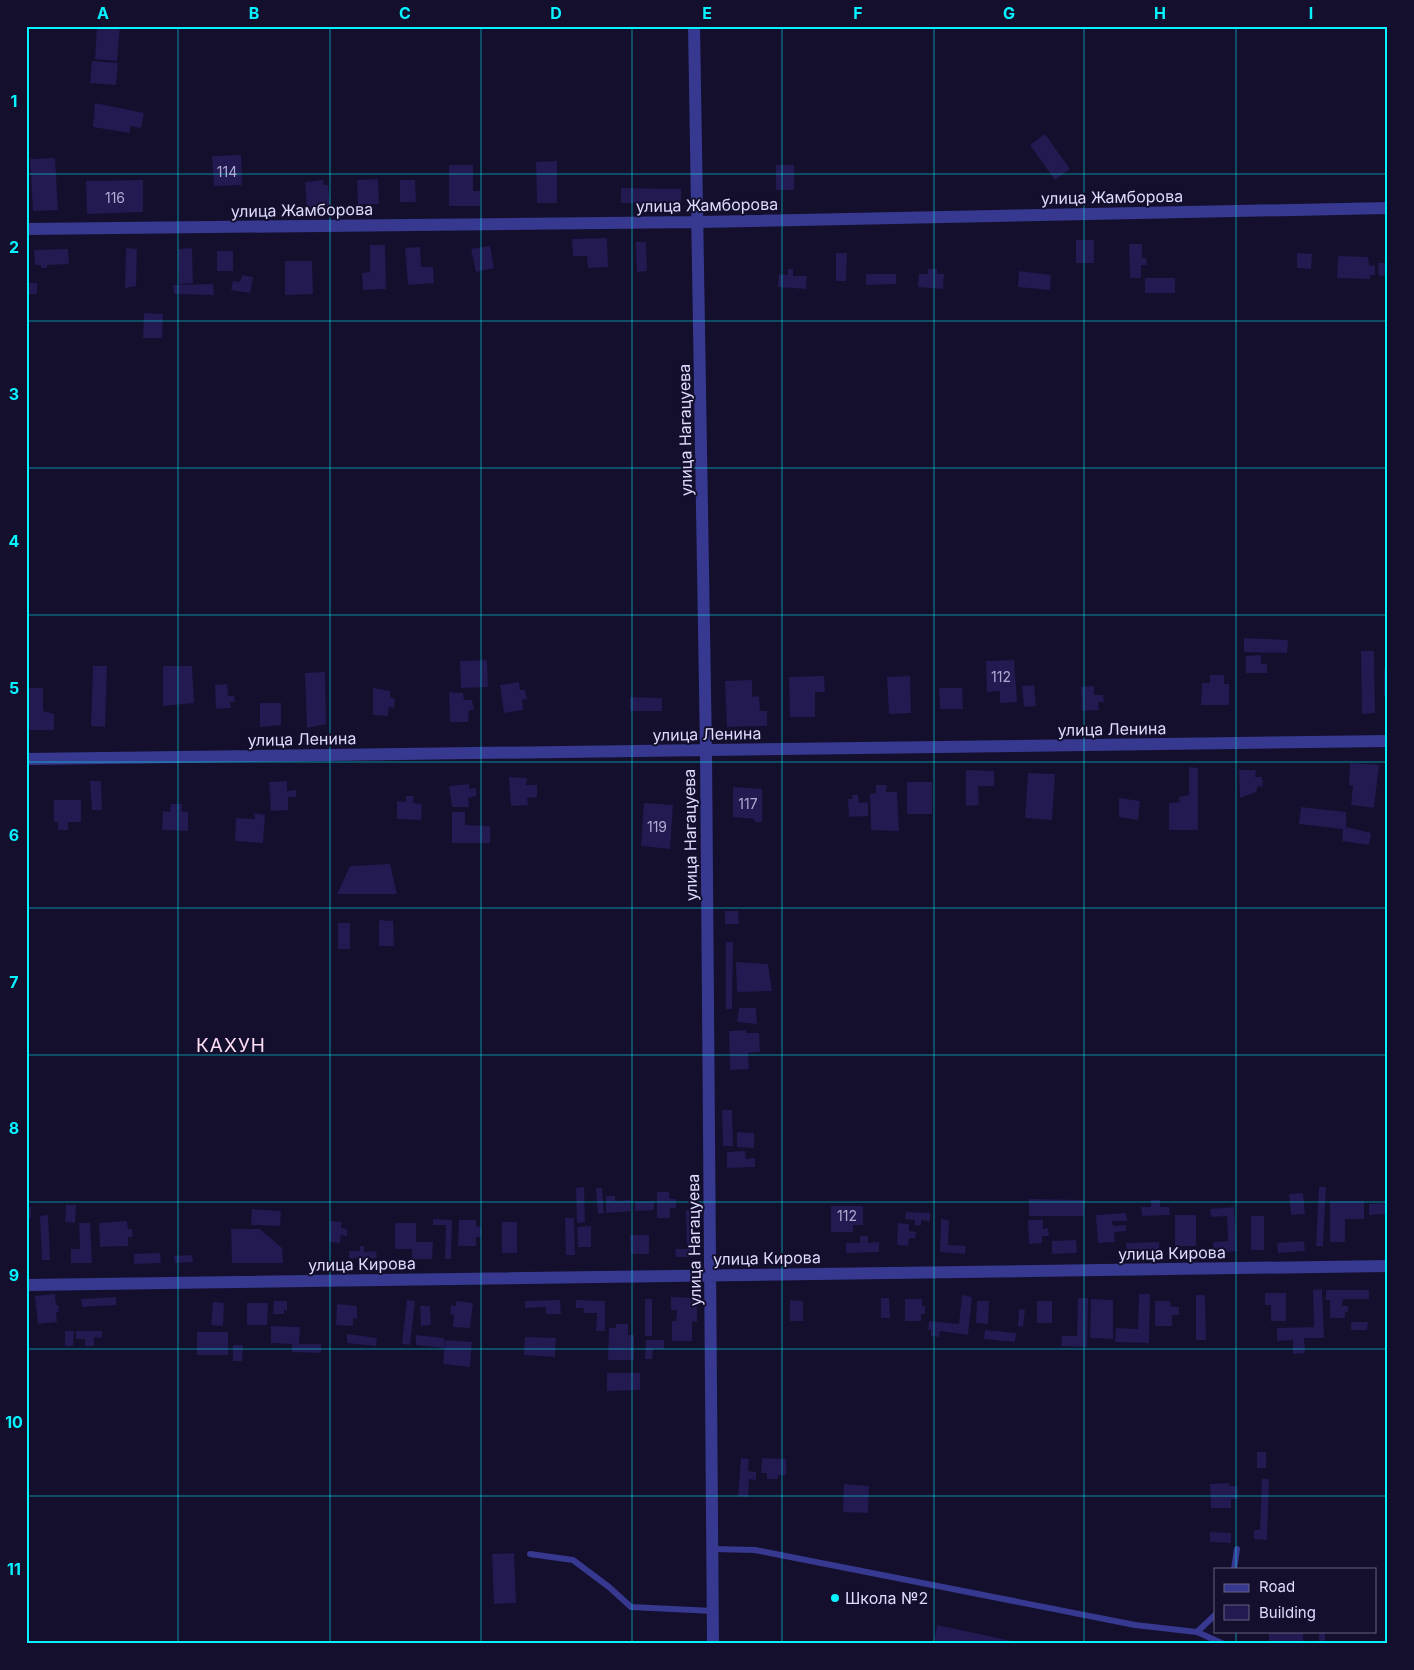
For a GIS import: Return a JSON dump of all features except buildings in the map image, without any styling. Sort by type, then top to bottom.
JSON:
[{"type":"street","name":"улица Нагацуева","points":[[694,26],[706,750],[713,1644]]},
{"type":"street","name":"улица Жамборова","points":[[26,229],[698,222],[1388,208]]},
{"type":"street","name":"улица Ленина","points":[[26,759],[1388,741]]},
{"type":"street","name":"улица Кирова","points":[[26,1285],[1388,1266]]},
{"type":"lane","points":[[712,1550],[755,1550],[1134,1625],[1197,1632],[1224,1644]]},
{"type":"lane","points":[[1234,1568],[1237,1550]]},
{"type":"lane","points":[[530,1554],[573,1560],[609,1587],[631,1607],[713,1611]]},
{"type":"lane","points":[[1197,1632],[1214,1616]]},
{"type":"place","name":"Школа №2","points":[[835,1598]]},
{"type":"district","name":"КАХУН","points":[[231,1045]]}]
